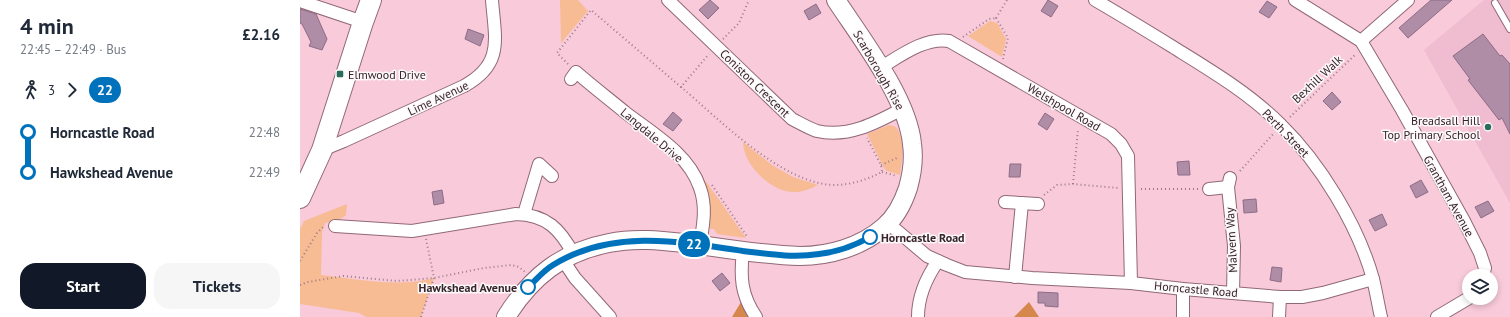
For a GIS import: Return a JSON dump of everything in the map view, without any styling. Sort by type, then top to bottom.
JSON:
[{"type":"main road","points":[[300,198],[322,150],[371,0]]},
{"type":"street","name":"Lime Avenue","points":[[322,150],[333,147],[464,86],[480,76],[491,63],[494,48],[495,40],[492,0]]},
{"type":"street","name":"Coniston Crescent","points":[[668,0],[792,119],[808,128],[818,131],[836,132],[862,128],[902,109]]},
{"type":"street","name":"Scarborough Rise","points":[[506,317],[521,294],[553,265],[568,257],[602,245],[630,240],[666,241],[751,252],[801,256],[835,252],[850,247],[870,237],[888,223],[900,208],[910,180],[913,152],[911,138],[902,109],[894,91],[836,0]]},
{"type":"street","name":"Perth Street","points":[[1095,0],[1217,74],[1261,107],[1281,125],[1309,156],[1339,201],[1356,234],[1373,279],[1381,317]]},
{"type":"street","name":"Grantham Avenue","points":[[1295,0],[1363,44],[1464,221],[1480,253],[1485,269]]},
{"type":"street","points":[[1363,44],[1408,0]]},
{"type":"street","points":[[300,1],[363,22]]},
{"type":"street","name":"Welshpool Road","points":[[880,68],[931,41],[943,40],[955,43],[1111,134],[1121,144],[1128,156],[1131,283]]},
{"type":"street","name":"Langdale Drive","points":[[573,76],[672,149],[691,169],[700,188],[704,204],[705,215],[700,245]]},
{"type":"street","points":[[524,214],[539,164],[552,176]]},
{"type":"street","points":[[1209,189],[1229,182]]},
{"type":"street","name":"Malvern Way","points":[[1229,182],[1234,246],[1233,293]]},
{"type":"street","points":[[1005,202],[1038,204]]},
{"type":"street","points":[[1015,277],[1022,203]]},
{"type":"street","points":[[335,226],[351,221],[399,231],[424,230],[516,214],[524,214],[544,220],[555,228],[565,239],[568,257],[575,278],[610,317]]},
{"type":"street","name":"Horncastle Road","points":[[888,223],[927,256],[965,272],[1015,277],[1131,283],[1280,297],[1302,297],[1373,279]]},
{"type":"street","points":[[751,252],[740,269],[746,299],[756,317]]},
{"type":"street","points":[[918,317],[918,303],[925,283],[938,261]]},
{"type":"street","points":[[1183,289],[1183,317]]},
{"type":"street","points":[[1279,317],[1280,297]]},
{"type":"street","points":[[1437,317],[1462,302]]},
{"type":"lane","points":[[1495,3],[1510,29]]},
{"type":"path","points":[[681,87],[716,46],[739,23],[749,0]]},
{"type":"path","points":[[996,18],[1007,0]]},
{"type":"path","points":[[573,76],[557,53],[591,10],[751,147],[794,174],[827,184],[845,184],[866,180],[882,172],[881,165],[862,128]]},
{"type":"path","points":[[955,43],[988,19],[996,18]]},
{"type":"path","points":[[996,18],[1008,38],[1000,70]]},
{"type":"path","name":"Bexhill Walk","points":[[1229,182],[1238,174],[1281,125],[1363,44]]},
{"type":"path","points":[[1073,184],[1078,123],[1082,117]]},
{"type":"path","points":[[881,165],[913,152]]},
{"type":"path","points":[[711,183],[751,252]]},
{"type":"path","points":[[1038,204],[1042,197],[1057,185],[1073,184],[1129,189],[1209,189]]},
{"type":"path","points":[[300,261],[317,233],[324,227],[335,226]]},
{"type":"path","points":[[421,317],[434,278],[424,230]]},
{"type":"path","points":[[300,285],[308,282],[343,276],[397,281],[434,278],[484,268],[511,265],[519,267],[534,281]]},
{"type":"shaded area","points":[[560,0],[578,0],[588,11],[561,43]]},
{"type":"shaded area","name":"Breadsall Hill Top Primary School","points":[[1484,0],[1510,0],[1510,203],[1424,50]]},
{"type":"shaded area","points":[[990,21],[997,23],[1006,39],[1002,57],[968,36]]},
{"type":"shaded area","points":[[889,125],[896,127],[901,138],[902,163],[900,175],[887,171],[884,168],[867,134]]},
{"type":"shaded area","points":[[743,142],[772,165],[793,177],[818,185],[799,192],[792,192],[775,187],[759,175],[753,167],[744,150]]},
{"type":"shaded area","points":[[705,180],[746,238],[717,234],[714,229],[710,229],[709,205]]},
{"type":"shaded area","points":[[347,204],[346,215],[339,220],[325,223],[322,232],[321,275],[378,282],[421,281],[434,278],[421,317],[366,317],[359,313],[300,304],[300,229],[304,221]]},
{"type":"shaded area","points":[[741,302],[752,317],[732,317]]},
{"type":"shaded area","points":[[1029,302],[1039,317],[1014,317]]},
{"type":"building","points":[[710,0],[719,8],[708,19],[699,10]]},
{"type":"building","points":[[1048,0],[1058,6],[1051,17],[1041,11]]},
{"type":"building","points":[[1431,0],[1452,0],[1408,38],[1399,28]]},
{"type":"building","points":[[1267,1],[1277,7],[1269,18],[1259,12]]},
{"type":"building","points":[[816,4],[821,13],[809,20],[804,11]]},
{"type":"building","points":[[300,9],[316,14],[327,39],[322,50],[309,46],[311,42],[302,24],[300,23]]},
{"type":"building","points":[[468,29],[484,35],[480,46],[465,39]]},
{"type":"building","points":[[1483,34],[1500,56],[1502,55],[1510,64],[1510,134],[1502,118],[1499,120],[1468,80],[1470,79],[1453,56]]},
{"type":"building","points":[[1332,92],[1341,102],[1332,110],[1323,101]]},
{"type":"building","points":[[673,112],[682,120],[673,131],[663,124]]},
{"type":"building","points":[[1045,113],[1054,119],[1047,130],[1038,124]]},
{"type":"building","points":[[1189,161],[1190,175],[1178,175],[1177,162]]},
{"type":"building","points":[[1010,164],[1021,164],[1020,177],[1009,177]]},
{"type":"building","points":[[1421,180],[1428,192],[1416,198],[1410,186]]},
{"type":"building","points":[[442,190],[444,203],[434,205],[432,192]]},
{"type":"building","points":[[1256,199],[1257,212],[1244,213],[1243,200]]},
{"type":"building","points":[[1488,201],[1494,211],[1481,218],[1475,207]]},
{"type":"building","points":[[1382,214],[1387,225],[1375,231],[1369,220]]},
{"type":"building","points":[[1272,267],[1282,268],[1281,282],[1270,280]]},
{"type":"building","points":[[722,273],[730,283],[720,291],[712,281]]},
{"type":"building","points":[[1038,292],[1058,293],[1058,307],[1045,306],[1045,303],[1038,303]]},
{"type":"bus line","name":"22","points":[[528,287],[553,265],[582,251],[595,246],[630,240],[666,241],[759,253],[801,256],[835,252],[860,243],[870,237]]},
{"type":"place","name":"Elmwood Drive","points":[[340,74]]},
{"type":"place","name":"Breadsall Hill Top Primary School","points":[[1488,127]]},
{"type":"place","name":"Horncastle Road","points":[[870,237]]},
{"type":"place","name":"Hawkshead Avenue","points":[[528,287]]}]
